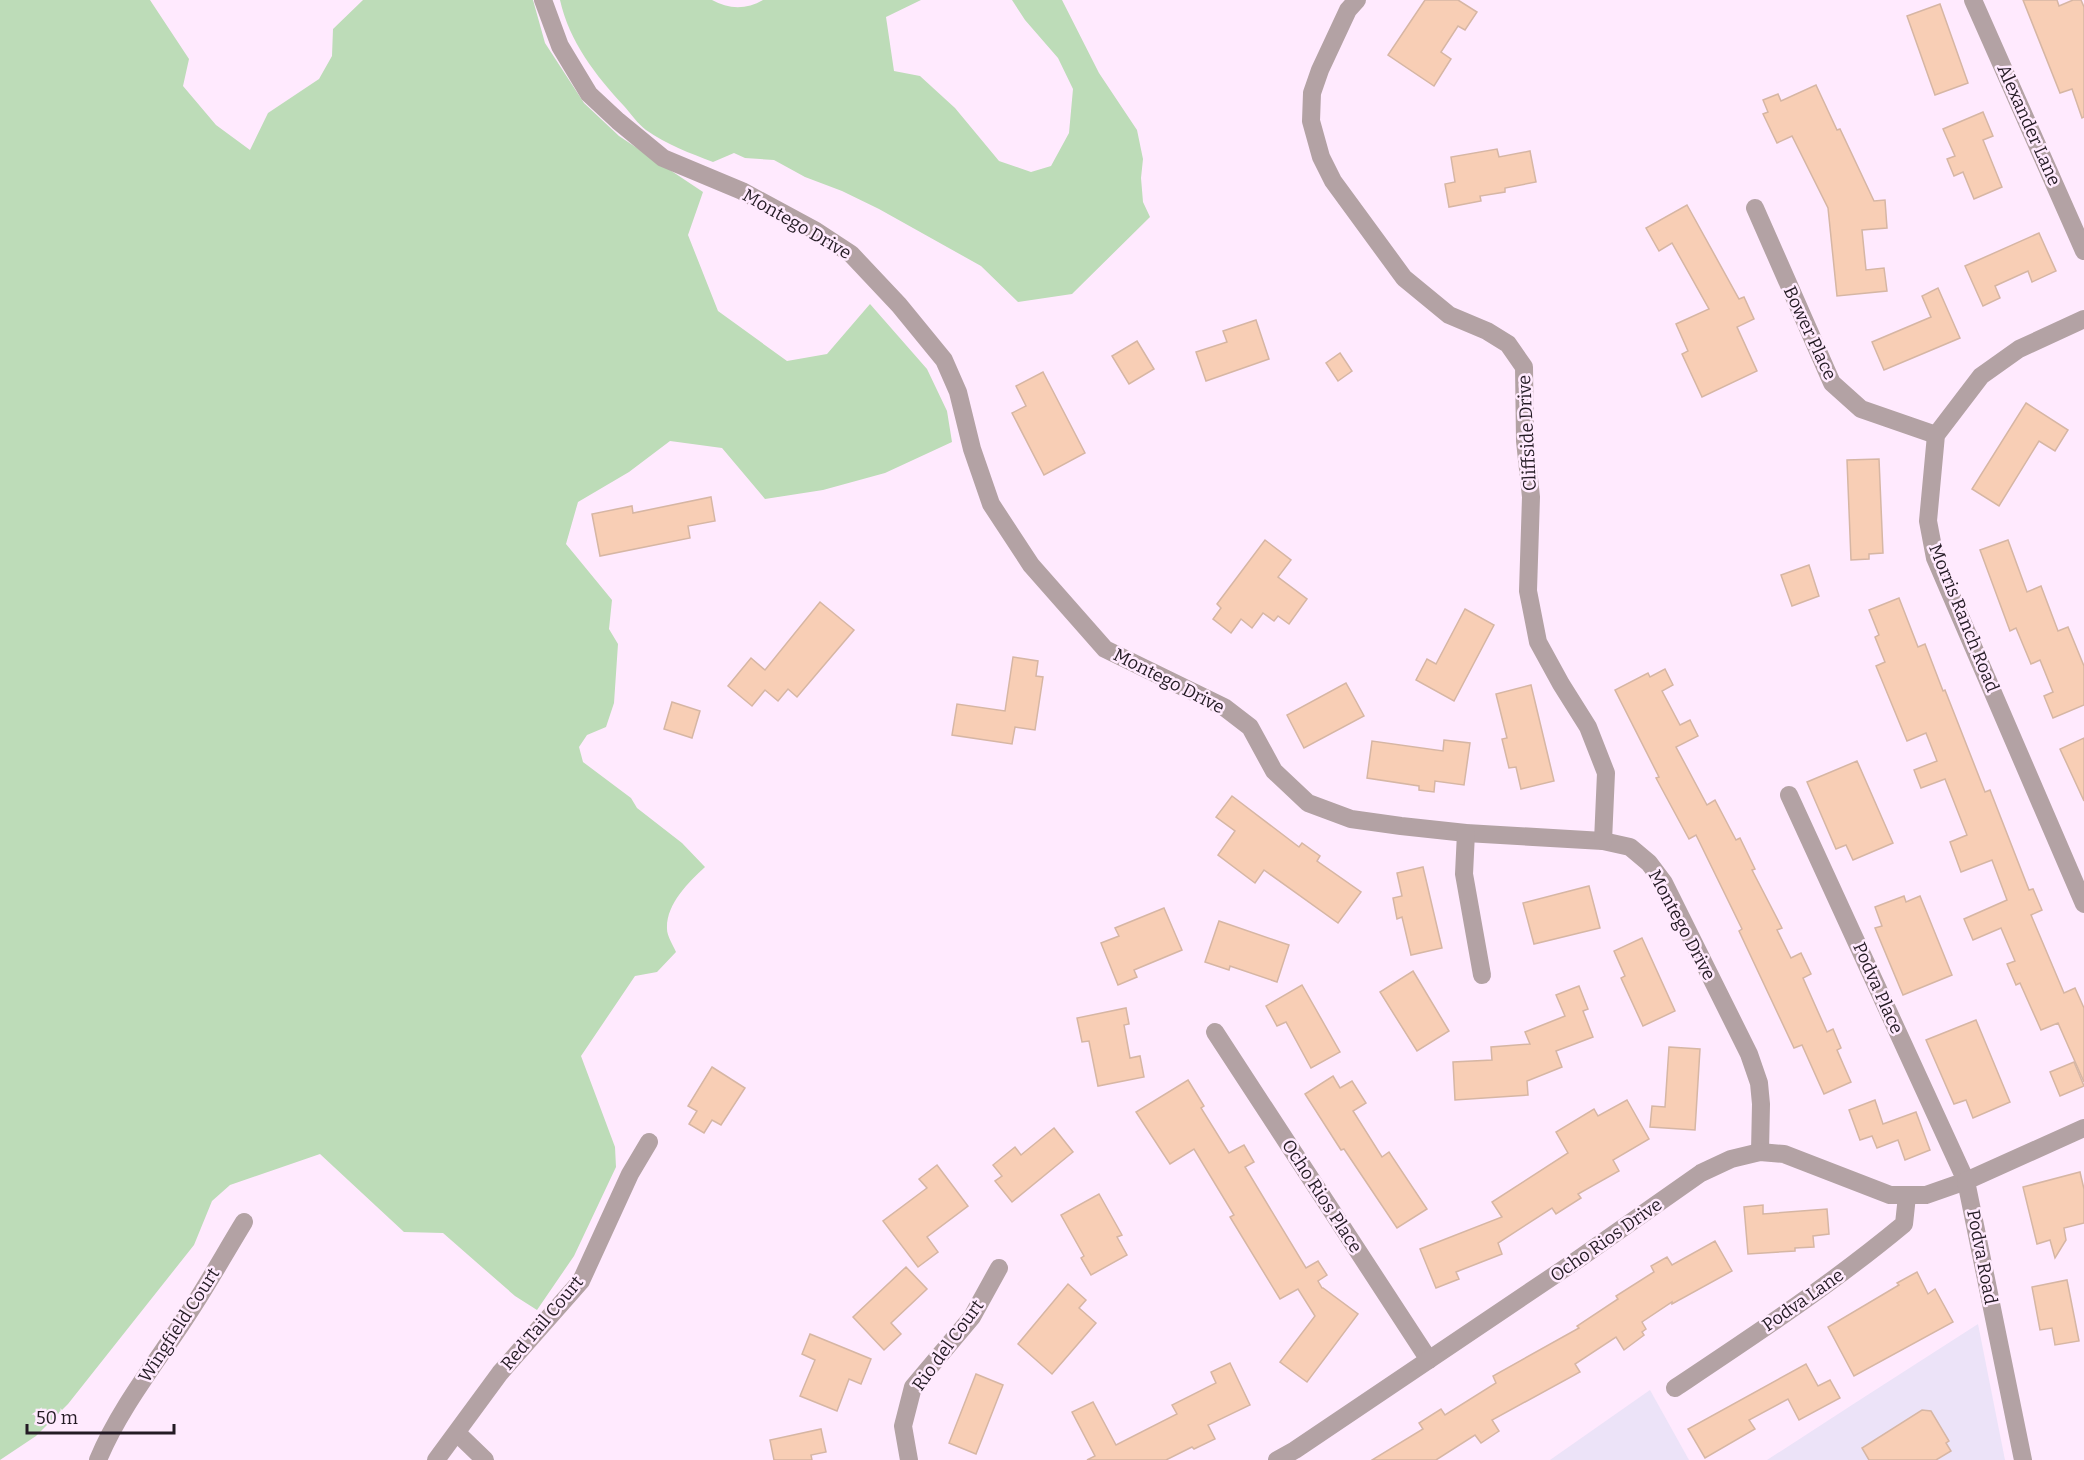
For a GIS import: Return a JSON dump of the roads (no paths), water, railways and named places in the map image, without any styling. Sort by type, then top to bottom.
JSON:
[{"type":"street","name":"Montego Drive","points":[[543,0],[560,46],[589,94],[618,122],[663,158],[742,191],[816,231],[851,254],[899,305],[944,360],[958,392],[972,449],[991,504],[1031,565],[1105,649],[1233,713],[1250,727],[1274,771],[1308,803],[1351,819],[1466,833],[1604,842],[1630,847],[1649,863],[1664,883],[1749,1054],[1759,1083],[1760,1152]]},
{"type":"street","name":"Cliffside Drive","points":[[1357,0],[1348,10],[1317,77],[1312,93],[1313,130],[1321,157],[1333,181],[1404,278],[1449,315],[1487,331],[1508,344],[1524,367],[1525,441],[1531,497],[1528,591],[1538,642],[1560,684],[1588,727],[1606,773],[1604,842]]},
{"type":"street","name":"Alexander Lane","points":[[1973,0],[2084,250]]},
{"type":"street","name":"Bower Place","points":[[1755,208],[1832,383],[1861,408],[1936,435]]},
{"type":"street","points":[[1936,435],[1982,376],[2019,349],[2084,319]]},
{"type":"street","name":"Morris Ranch Road","points":[[1936,435],[1928,521],[1935,558],[2084,904]]},
{"type":"street","name":"Podva Place","points":[[1789,795],[1966,1181]]},
{"type":"street","points":[[1466,833],[1464,874],[1482,975]]},
{"type":"street","name":"Ocho Rios Place","points":[[1215,1032],[1429,1360]]},
{"type":"street","points":[[1966,1181],[2084,1128]]},
{"type":"street","name":"Red Tail Court","points":[[457,1433],[500,1373],[581,1281],[630,1174],[649,1142]]},
{"type":"street","name":"Ocho Rios Drive","points":[[1277,1460],[1580,1258],[1701,1173],[1731,1159],[1760,1152],[1784,1154],[1890,1195],[1926,1195],[1966,1181]]},
{"type":"street","name":"Podva Road","points":[[1966,1181],[2022,1460]]},
{"type":"street","name":"Podva Lane","points":[[1675,1388],[1773,1323],[1872,1251],[1904,1224],[1907,1196]]},
{"type":"street","name":"Wingfield Court","points":[[98,1460],[143,1379],[189,1314],[244,1222]]},
{"type":"street","name":"Rio del Court","points":[[909,1460],[903,1426],[913,1387],[972,1317],[999,1268]]},
{"type":"street","points":[[435,1460],[457,1433],[485,1460]]}]
